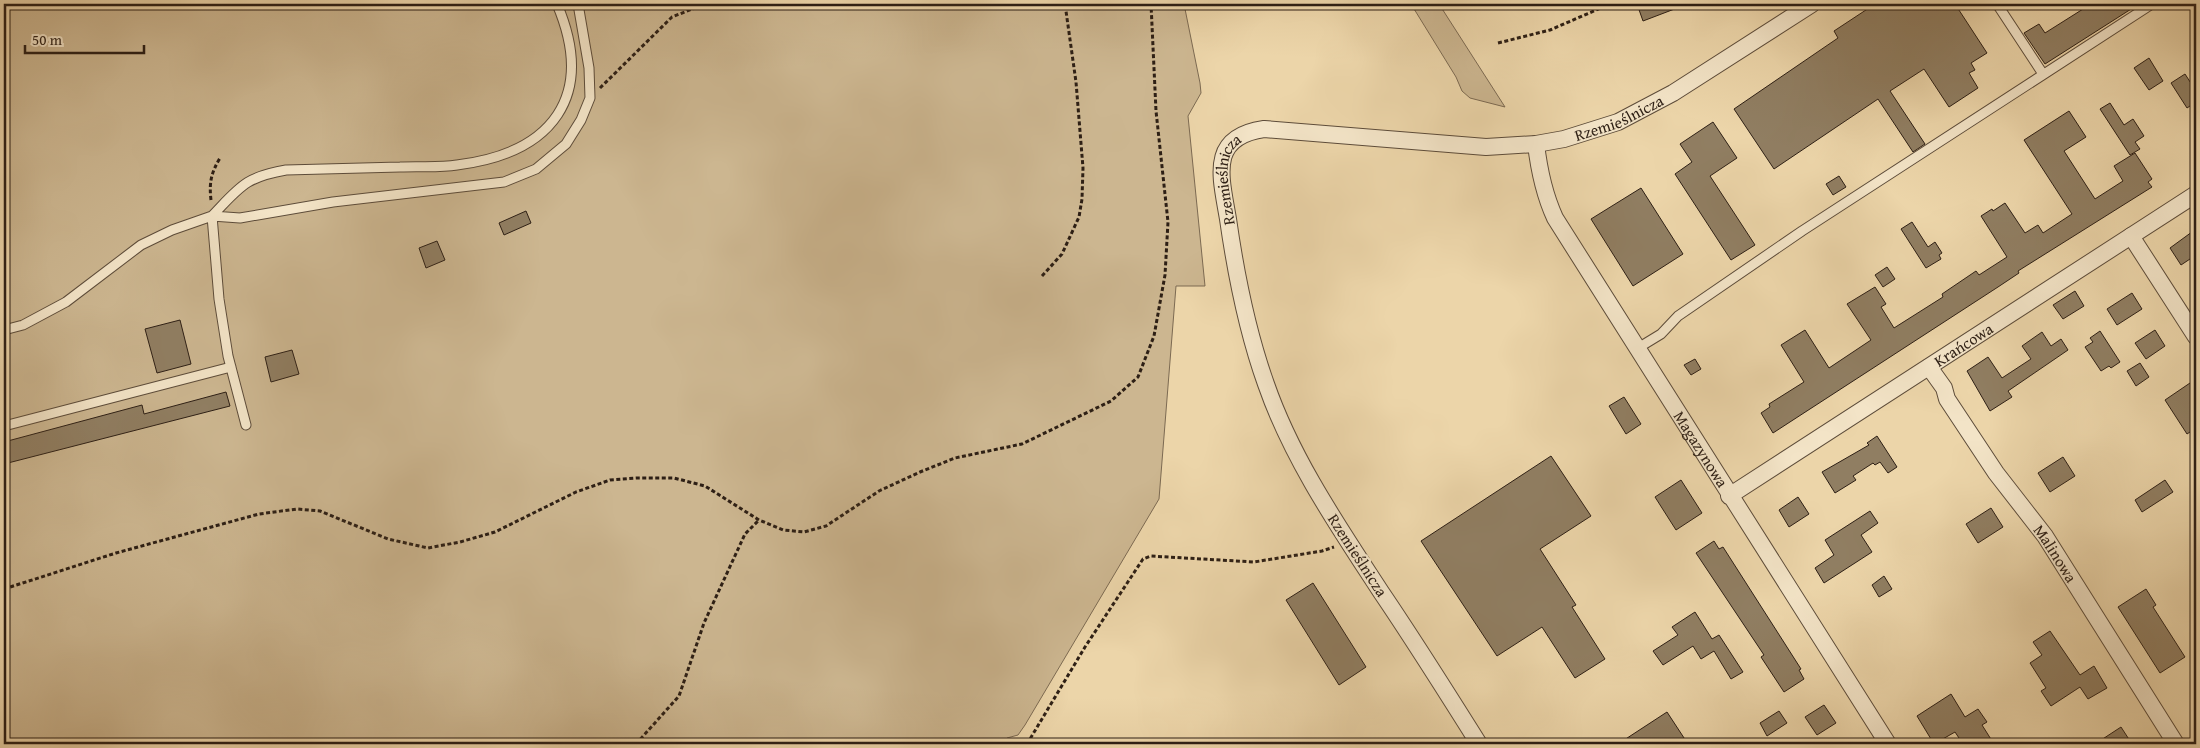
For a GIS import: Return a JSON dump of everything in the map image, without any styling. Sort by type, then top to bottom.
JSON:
[{"type":"street","name":"Rzemieślnicza","points":[[1479,744],[1312,483],[1286,432],[1266,385],[1247,322],[1234,264],[1221,163],[1225,150],[1232,141],[1247,132],[1264,129],[1486,147],[1536,144],[1564,139],[1618,122],[1673,93],[1812,4]]},
{"type":"street","name":"Magazynowa","points":[[1536,144],[1546,198],[1555,218],[1729,496],[1888,744]]},
{"type":"street","name":"Krańcowa","points":[[1729,496],[2196,194]]},
{"type":"street","points":[[2131,236],[2196,337]]},
{"type":"street","name":"Malinowa","points":[[1929,367],[1996,473],[2050,544],[2176,744]]},
{"type":"lane","points":[[246,425],[231,367],[219,299],[212,216],[245,182],[264,174],[286,170],[457,165],[486,159],[532,142],[554,120],[570,86],[572,58],[569,40],[557,4]]},
{"type":"lane","points":[[4,330],[23,325],[66,302],[141,245],[172,230],[212,216],[240,218],[333,202],[504,182],[536,169],[566,144],[581,120],[590,98],[589,68],[578,4]]},
{"type":"lane","points":[[1997,4],[2043,74]]},
{"type":"lane","points":[[1638,348],[1661,334],[1678,316],[1802,231],[2152,4]]},
{"type":"lane","points":[[4,426],[231,367]]},
{"type":"path","points":[[590,98],[672,17],[705,4]]},
{"type":"path","points":[[1042,276],[1062,254],[1079,217],[1082,200],[1083,168],[1076,82],[1065,4]]},
{"type":"path","points":[[4,589],[135,548],[259,514],[298,508],[320,511],[388,539],[428,548],[460,542],[495,532],[576,492],[610,480],[674,478],[705,486],[759,520],[783,530],[804,532],[826,526],[879,490],[920,472],[955,458],[1022,444],[1111,401],[1138,377],[1154,336],[1165,275],[1168,222],[1156,111],[1151,4]]},
{"type":"path","points":[[1498,43],[1550,30],[1610,4]]},
{"type":"path","points":[[212,216],[210,181],[212,170],[220,158]]},
{"type":"path","points":[[636,744],[679,696],[704,623],[745,534],[759,520]]},
{"type":"path","points":[[1026,744],[1143,559],[1151,556],[1254,562],[1322,551],[1348,540]]},
{"type":"path","points":[[232,741],[245,744]]},
{"type":"shaded area","points":[[4,4],[1184,4],[1201,93],[1188,116],[1205,286],[1176,286],[1159,499],[1025,725],[1018,735],[1007,738],[1003,744],[4,744]]},
{"type":"shaded area","points":[[1411,4],[1439,4],[1505,107],[1470,98],[1462,91],[1456,77]]},
{"type":"building","points":[[1637,4],[1685,4],[1685,5],[1643,21]]},
{"type":"building","points":[[1875,4],[1955,4],[1987,53],[1971,63],[1975,70],[1969,73],[1978,88],[1949,107],[1924,69],[1890,91],[1925,144],[1913,152],[1878,99],[1774,169],[1734,109],[1838,38],[1834,31]]},
{"type":"building","points":[[2091,4],[2139,4],[2045,64],[2024,33],[2039,24],[2045,33]]},
{"type":"building","points":[[2149,58],[2163,81],[2149,90],[2134,68]]},
{"type":"building","points":[[2185,74],[2196,91],[2196,102],[2187,108],[2171,83]]},
{"type":"building","points":[[2110,103],[2124,125],[2133,119],[2144,136],[2135,142],[2140,149],[2130,155],[2100,109]]},
{"type":"building","points":[[2069,111],[2086,137],[2064,151],[2095,199],[2123,181],[2114,166],[2135,153],[2152,179],[2148,182],[2152,187],[2018,271],[2019,273],[1998,287],[1773,433],[1761,413],[1770,407],[1769,404],[1804,382],[1781,345],[1805,330],[1829,368],[1871,340],[1847,304],[1875,287],[1886,304],[1881,307],[1894,328],[1943,297],[1942,294],[1976,271],[1979,275],[2007,257],[1981,216],[1992,209],[1993,211],[2005,203],[2025,233],[2038,225],[2043,233],[2072,214],[2024,140]]},
{"type":"building","points":[[1713,122],[1737,158],[1710,176],[1755,245],[1731,260],[1675,174],[1692,162],[1680,144]]},
{"type":"building","points":[[1839,176],[1846,187],[1833,195],[1826,184]]},
{"type":"building","points":[[1641,188],[1683,254],[1633,286],[1591,219]]},
{"type":"building","points":[[526,211],[531,223],[504,235],[499,223]]},
{"type":"building","points":[[1912,222],[1928,247],[1935,242],[1942,253],[1939,255],[1941,259],[1926,268],[1901,229]]},
{"type":"building","points":[[2196,229],[2196,255],[2181,265],[2170,248]]},
{"type":"building","points":[[437,241],[445,260],[426,268],[419,248]]},
{"type":"building","points":[[1887,267],[1895,279],[1883,287],[1875,275]]},
{"type":"building","points":[[2075,291],[2084,306],[2063,319],[2053,305]]},
{"type":"building","points":[[2132,293],[2142,309],[2117,325],[2107,309]]},
{"type":"building","points":[[180,320],[191,364],[157,373],[145,329]]},
{"type":"building","points":[[2155,330],[2165,346],[2146,359],[2135,343]]},
{"type":"building","points":[[2100,331],[2120,362],[2111,368],[2109,366],[2101,371],[2085,347],[2093,342],[2090,338]]},
{"type":"building","points":[[2042,332],[2051,346],[2061,339],[2068,350],[2008,391],[2012,397],[1990,411],[1967,371],[1988,357],[2002,378],[2031,359],[2022,346]]},
{"type":"building","points":[[292,350],[299,374],[271,382],[265,357]]},
{"type":"building","points":[[1695,359],[1701,369],[1691,375],[1684,365]]},
{"type":"building","points":[[2140,363],[2149,377],[2136,386],[2127,371]]},
{"type":"building","points":[[2190,383],[2196,393],[2196,428],[2187,434],[2165,400]]},
{"type":"building","points":[[226,392],[230,406],[4,464],[4,442],[142,405],[144,414]]},
{"type":"building","points":[[1624,397],[1641,424],[1626,434],[1609,406]]},
{"type":"building","points":[[1877,436],[1897,467],[1888,473],[1880,462],[1875,465],[1873,463],[1853,476],[1856,480],[1835,493],[1822,472],[1869,445],[1867,443]]},
{"type":"building","points":[[1551,456],[1591,516],[1540,549],[1576,605],[1572,607],[1605,659],[1575,678],[1542,627],[1497,656],[1421,541]]},
{"type":"building","points":[[2063,457],[2075,476],[2050,492],[2038,473]]},
{"type":"building","points":[[1681,480],[1702,513],[1676,530],[1655,497]]},
{"type":"building","points":[[2165,480],[2173,492],[2142,512],[2135,500]]},
{"type":"building","points":[[1798,497],[1809,514],[1789,527],[1779,510]]},
{"type":"building","points":[[1991,508],[2003,527],[1978,543],[1966,524]]},
{"type":"building","points":[[1870,511],[1878,523],[1861,535],[1872,552],[1824,583],[1815,568],[1834,555],[1825,540]]},
{"type":"building","points":[[1714,541],[1719,549],[1723,547],[1801,669],[1799,670],[1804,679],[1784,692],[1761,657],[1764,655],[1696,553]]},
{"type":"building","points":[[1884,576],[1892,589],[1879,597],[1872,585]]},
{"type":"building","points":[[1313,583],[1366,667],[1339,685],[1286,600]]},
{"type":"building","points":[[2146,589],[2156,605],[2153,607],[2185,657],[2160,673],[2118,607]]},
{"type":"building","points":[[1695,612],[1712,639],[1719,635],[1743,672],[1731,679],[1714,651],[1701,659],[1693,646],[1663,665],[1653,651],[1678,635],[1672,627]]},
{"type":"building","points":[[2050,631],[2080,675],[2094,666],[2107,688],[2088,699],[2080,687],[2051,706],[2041,691],[2046,688],[2030,663],[2042,655],[2033,642]]},
{"type":"building","points":[[1951,694],[1965,717],[1978,709],[1987,722],[1982,725],[1994,744],[1963,744],[1955,732],[1934,744],[1917,716]]},
{"type":"building","points":[[1824,705],[1836,723],[1817,735],[1805,717]]},
{"type":"building","points":[[1779,711],[1787,723],[1767,736],[1760,723]]},
{"type":"building","points":[[1667,712],[1688,744],[1618,744]]},
{"type":"building","points":[[2121,727],[2132,744],[2095,744]]}]
